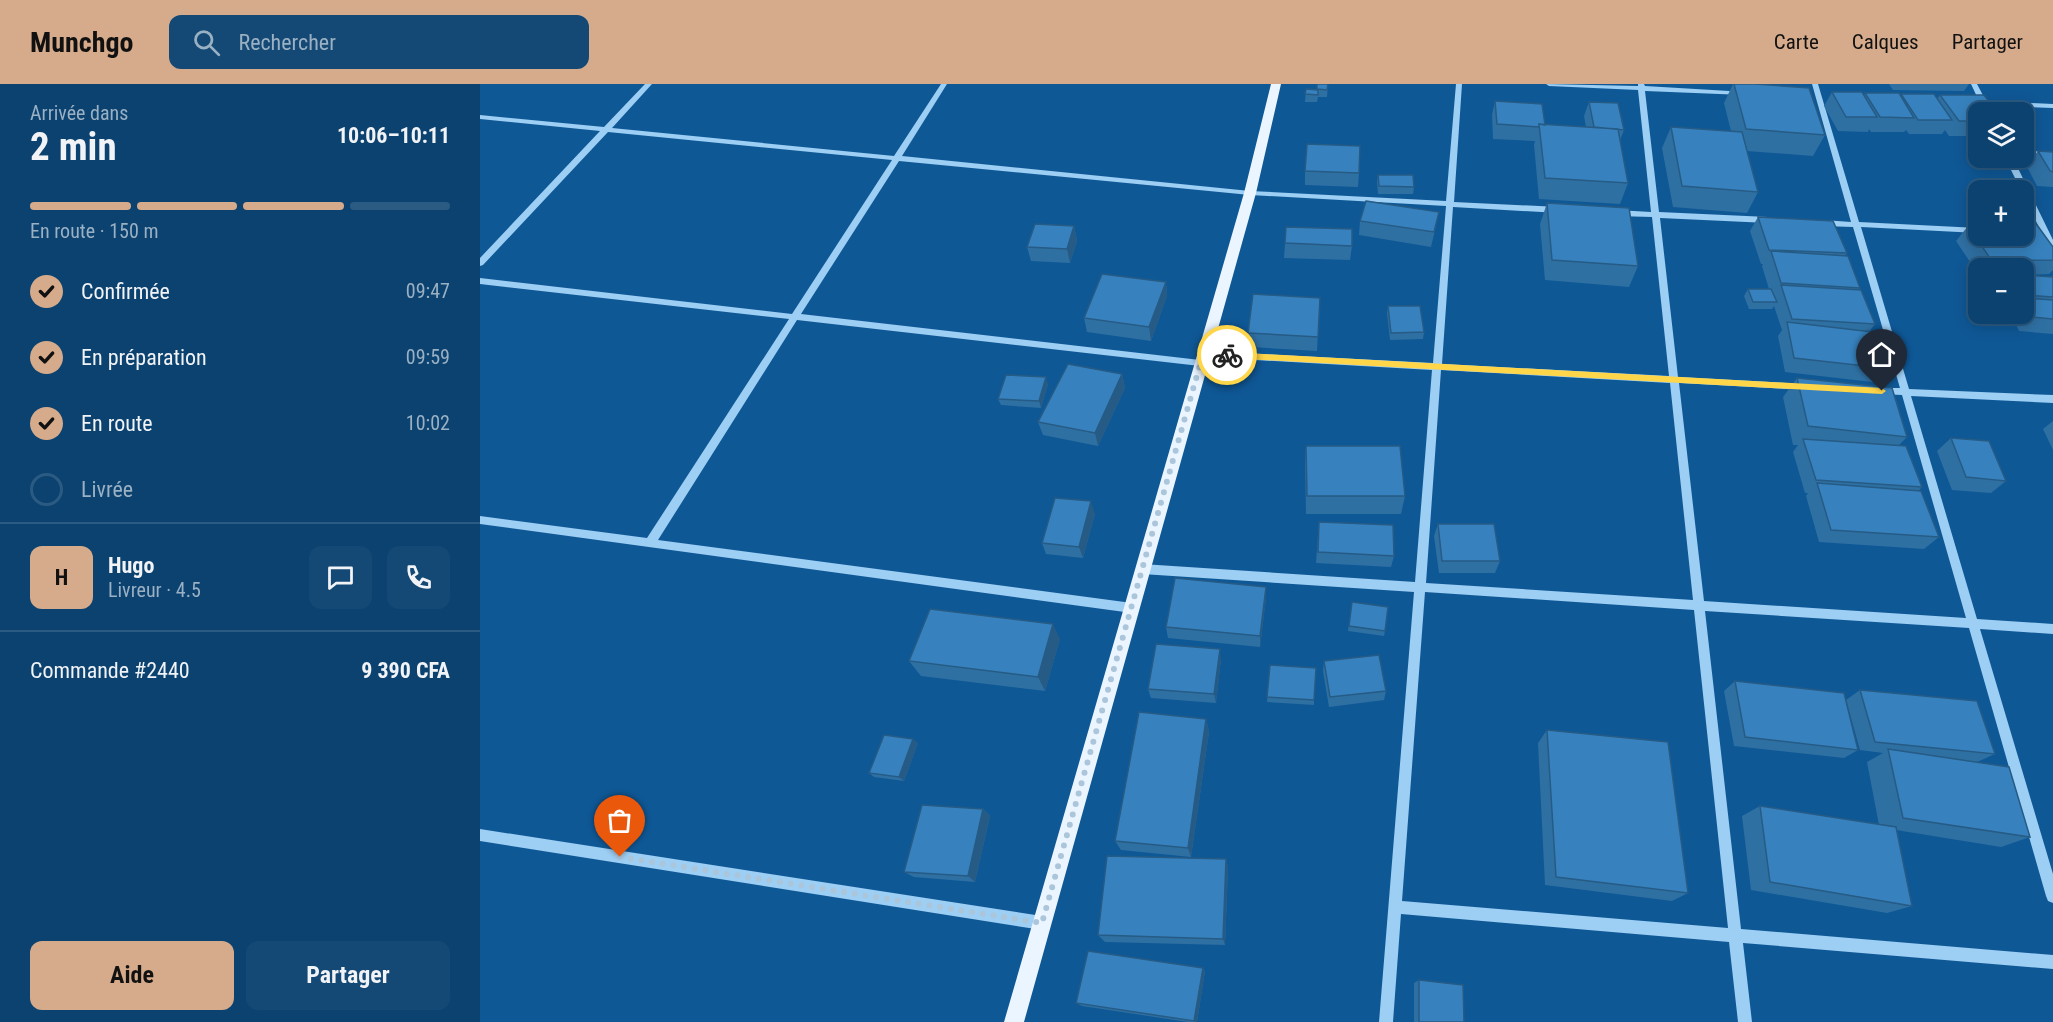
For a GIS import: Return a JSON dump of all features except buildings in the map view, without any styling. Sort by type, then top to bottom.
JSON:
[{"type":"main road","points":[[1014,1022],[1250,193],[1276,84]]},
{"type":"street","points":[[480,263],[650,84]]},
{"type":"street","points":[[650,543],[944,84]]},
{"type":"street","points":[[1386,1022],[1458,84]]},
{"type":"street","points":[[1549,84],[1641,86],[1747,93]]},
{"type":"street","points":[[1815,84],[2053,896]]},
{"type":"street","points":[[1974,84],[1983,102]]},
{"type":"street","points":[[1641,86],[1745,1022]]},
{"type":"street","points":[[1806,96],[1830,97]]},
{"type":"street","points":[[2034,105],[2053,106]]},
{"type":"street","points":[[480,117],[1250,193],[1564,210]]},
{"type":"street","points":[[2034,153],[2053,154]]},
{"type":"street","points":[[2014,168],[2049,233],[2053,248]]},
{"type":"street","points":[[1610,213],[1773,221]]},
{"type":"street","points":[[1809,222],[1968,230]]},
{"type":"street","points":[[2035,233],[2049,233]]},
{"type":"street","points":[[480,281],[795,317],[1202,359],[1812,387]]},
{"type":"street","points":[[1870,390],[2053,399]]},
{"type":"street","points":[[480,520],[1132,608]]},
{"type":"street","points":[[1142,569],[2053,629]]},
{"type":"street","points":[[480,836],[1042,923]]},
{"type":"street","points":[[1395,907],[2053,962]]},
{"type":"way so far","points":[[620,857],[1042,923],[1203,354],[1227,355]]},
{"type":"route","points":[[1227,355],[1882,391]]}]
